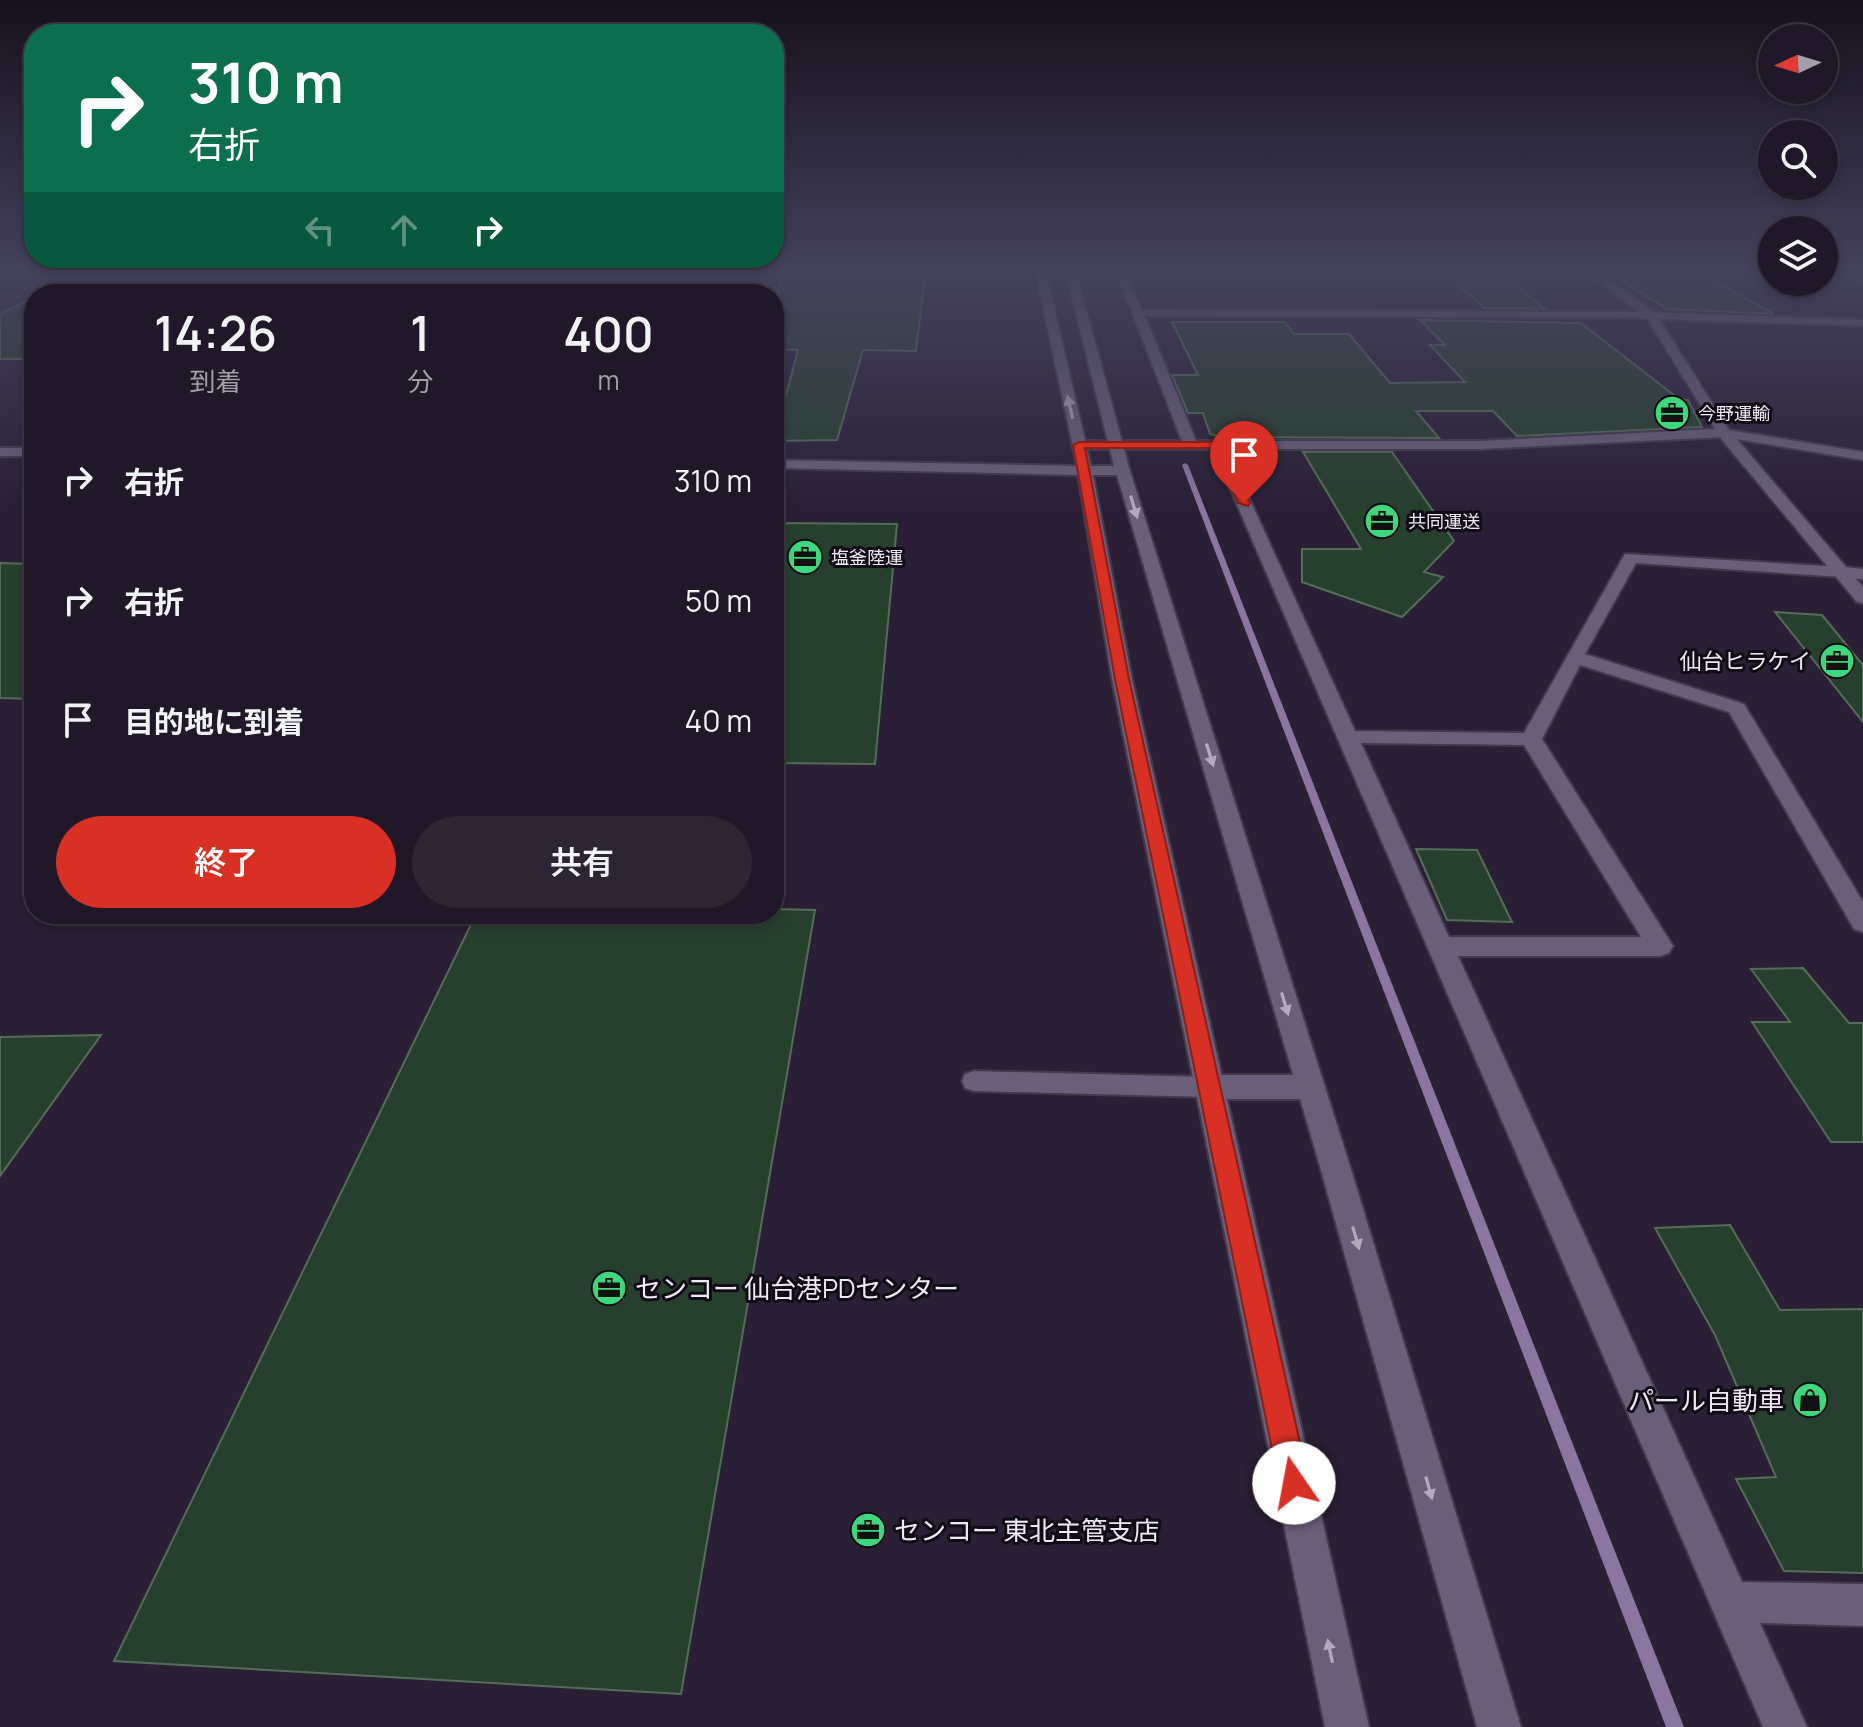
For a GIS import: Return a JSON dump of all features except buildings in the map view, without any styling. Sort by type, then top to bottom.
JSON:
[{"type":"street","points":[[1058,350],[1085,470],[1122,679],[1347,1727]]},
{"type":"street","points":[[1092,350],[1123,471],[1310,1087],[1499,1727]]},
{"type":"street","points":[[1156,350],[1347,737],[1785,1727]]},
{"type":"street","points":[[1672,350],[1724,433],[1863,598]]},
{"type":"street","points":[[1079,445],[1480,445],[1724,433],[1863,456]]},
{"type":"street","points":[[0,452],[24,452]]},
{"type":"street","points":[[784,464],[1123,471]]},
{"type":"street","points":[[1531,739],[1631,558],[1863,574]]},
{"type":"street","points":[[1574,657],[1737,708],[1863,923]]},
{"type":"street","points":[[1347,737],[1531,739]]},
{"type":"street","points":[[1441,947],[1660,946],[1531,739]]},
{"type":"street","points":[[1208,1087],[1310,1087]]},
{"type":"street","points":[[1730,1602],[1863,1605]]},
{"type":"lane","points":[[974,1081],[1208,1087]]},
{"type":"waterway","points":[[1185,465],[1675,1727]]},
{"type":"place","name":"今野運輸","points":[[1672,413]]},
{"type":"place","name":"共同運送","points":[[1382,521]]},
{"type":"place","name":"塩釜陸運","points":[[805,557]]},
{"type":"place","name":"仙台ヒラケイ","points":[[1837,661]]},
{"type":"place","name":"センコー 仙台港PDセンター","points":[[609,1288]]},
{"type":"place","name":"パール自動車","points":[[1810,1400]]},
{"type":"place","name":"センコー 東北主管支店","points":[[868,1530]]},
{"type":"route","points":[[1244,503],[1218,445],[1079,445],[1122,679],[1294,1483]]}]
